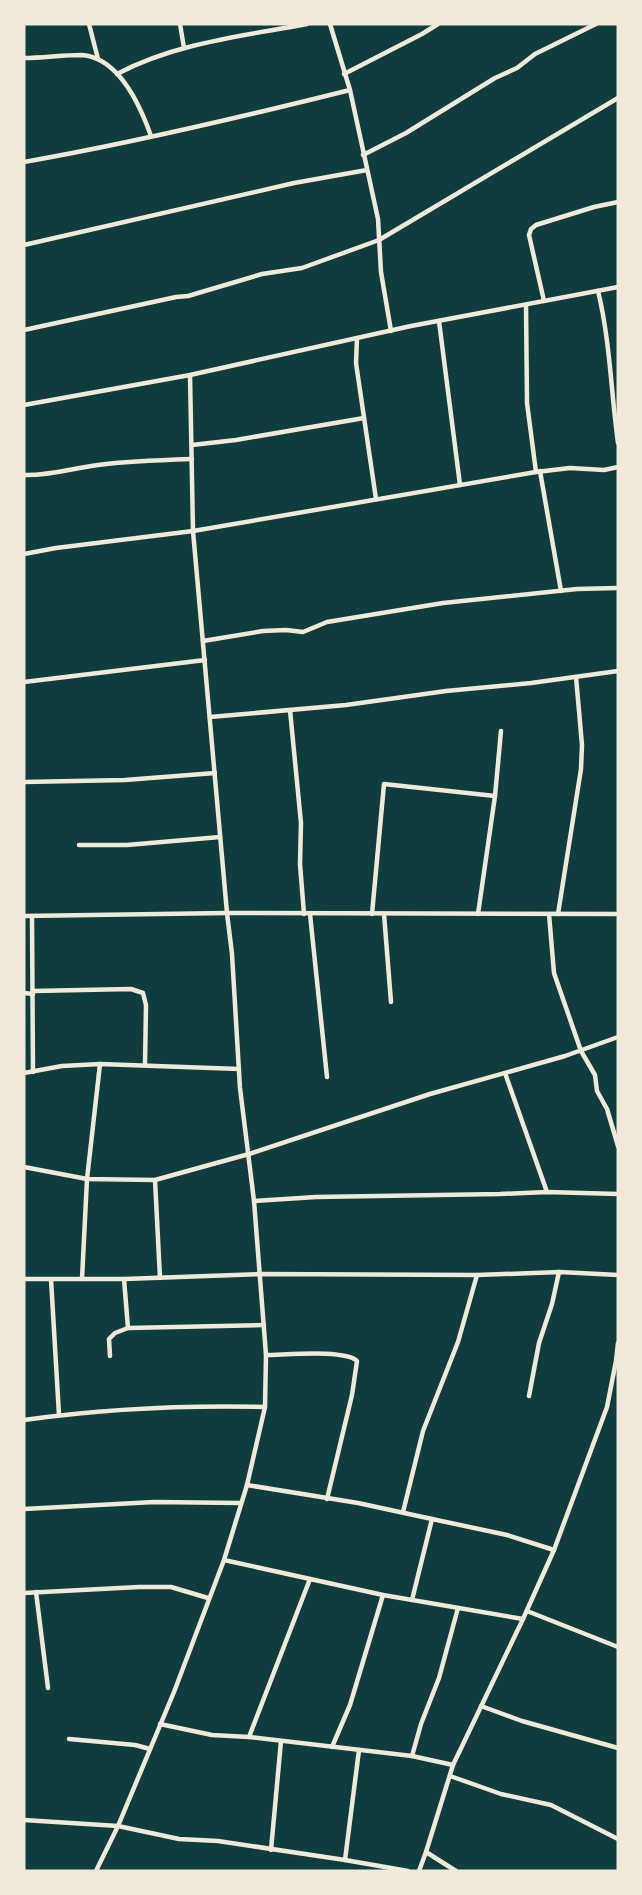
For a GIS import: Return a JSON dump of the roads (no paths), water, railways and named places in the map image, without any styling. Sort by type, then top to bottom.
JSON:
[{"type":"street","points":[[89,24],[98,59]]},
{"type":"street","points":[[180,24],[184,48]]},
{"type":"street","points":[[265,24],[266,32]]},
{"type":"street","points":[[117,74],[138,63],[184,48],[307,24]]},
{"type":"street","points":[[330,24],[350,90],[378,219],[381,272],[391,331]]},
{"type":"street","points":[[344,75],[438,24]]},
{"type":"street","points":[[363,155],[406,133],[495,78],[517,68],[535,54],[596,24]]},
{"type":"street","points":[[24,58],[81,55],[98,59],[117,74],[129,88],[142,109],[151,136]]},
{"type":"street","points":[[24,162],[151,136],[350,90]]},
{"type":"street","points":[[24,330],[188,296],[262,274],[302,268],[379,240],[618,98]]},
{"type":"street","points":[[24,245],[294,183],[367,170]]},
{"type":"street","points":[[544,301],[529,235],[531,229],[536,225],[594,207],[618,202]]},
{"type":"street","points":[[24,405],[190,375],[439,321],[618,287]]},
{"type":"street","points":[[598,291],[605,320],[610,385],[618,443]]},
{"type":"street","points":[[526,305],[527,403],[561,591]]},
{"type":"street","points":[[439,321],[460,485]]},
{"type":"street","points":[[357,338],[356,363],[376,499]]},
{"type":"street","points":[[96,1871],[118,1826],[174,1692],[224,1560],[247,1485],[265,1407],[266,1355],[254,1201],[239,1069],[232,954],[193,531],[190,375]]},
{"type":"street","points":[[610,385],[618,385]]},
{"type":"street","points":[[192,445],[236,440],[364,418]]},
{"type":"street","points":[[24,475],[48,474],[96,465],[192,459]]},
{"type":"street","points":[[24,554],[193,531],[538,472],[570,468],[604,470],[618,467]]},
{"type":"street","points":[[203,641],[263,632],[286,630],[303,632],[327,622],[443,603],[561,591],[618,588]]},
{"type":"street","points":[[24,682],[205,660]]},
{"type":"street","points":[[210,717],[346,705],[618,671]]},
{"type":"street","points":[[558,914],[582,745],[576,677]]},
{"type":"street","points":[[290,710],[301,823],[300,864],[304,914]]},
{"type":"street","points":[[478,914],[495,796],[501,731]]},
{"type":"street","points":[[24,782],[125,780],[215,773]]},
{"type":"street","points":[[372,914],[384,784],[495,796]]},
{"type":"street","points":[[79,845],[138,845],[220,837]]},
{"type":"street","points":[[24,916],[227,913],[618,914]]},
{"type":"street","points":[[310,914],[327,1077]]},
{"type":"street","points":[[384,914],[391,1002]]},
{"type":"street","points":[[549,914],[554,973],[581,1051],[595,1075],[597,1091],[607,1109],[618,1146]]},
{"type":"street","points":[[32,916],[33,1072]]},
{"type":"street","points":[[24,993],[131,989],[143,993],[146,1005],[146,1065]]},
{"type":"street","points":[[24,1167],[87,1179],[154,1180],[249,1154],[430,1094],[581,1051],[618,1037]]},
{"type":"street","points":[[24,1073],[62,1066],[100,1064],[239,1069]]},
{"type":"street","points":[[82,1279],[87,1179],[100,1064]]},
{"type":"street","points":[[505,1073],[547,1192]]},
{"type":"street","points":[[154,1180],[160,1278]]},
{"type":"street","points":[[254,1201],[316,1197],[547,1192],[618,1194]]},
{"type":"street","points":[[24,1279],[124,1279],[260,1274],[477,1275],[559,1272],[618,1275]]},
{"type":"street","points":[[529,1396],[537,1352],[552,1305],[559,1272]]},
{"type":"street","points":[[403,1512],[423,1431],[458,1342],[477,1275]]},
{"type":"street","points":[[51,1279],[59,1415]]},
{"type":"street","points":[[124,1279],[128,1328]]},
{"type":"street","points":[[110,1356],[109,1339],[115,1333],[128,1328],[264,1325]]},
{"type":"street","points":[[419,1871],[453,1765],[554,1550],[607,1407],[618,1343]]},
{"type":"street","points":[[266,1355],[342,1355],[352,1357],[357,1361],[352,1395],[327,1499]]},
{"type":"street","points":[[24,1420],[59,1415],[185,1408],[265,1407]]},
{"type":"street","points":[[247,1485],[403,1512],[495,1533],[554,1550]]},
{"type":"street","points":[[24,1509],[154,1502],[241,1503]]},
{"type":"street","points":[[412,1600],[432,1519]]},
{"type":"street","points":[[224,1560],[412,1600],[523,1619]]},
{"type":"street","points":[[249,1737],[310,1579]]},
{"type":"street","points":[[24,1593],[171,1587],[208,1598]]},
{"type":"street","points":[[36,1592],[48,1688]]},
{"type":"street","points":[[332,1747],[350,1705],[383,1594]]},
{"type":"street","points":[[412,1756],[421,1724],[439,1678],[458,1608]]},
{"type":"street","points":[[527,1611],[618,1647]]},
{"type":"street","points":[[481,1706],[618,1748]]},
{"type":"street","points":[[160,1724],[213,1735],[412,1756],[453,1765]]},
{"type":"street","points":[[69,1739],[135,1744],[150,1749]]},
{"type":"street","points":[[272,1850],[281,1741]]},
{"type":"street","points":[[345,1860],[358,1750]]},
{"type":"street","points":[[450,1776],[501,1794],[551,1805],[618,1839]]},
{"type":"street","points":[[24,1820],[118,1826],[179,1839],[218,1841],[408,1871]]},
{"type":"street","points":[[426,1852],[456,1871]]}]
